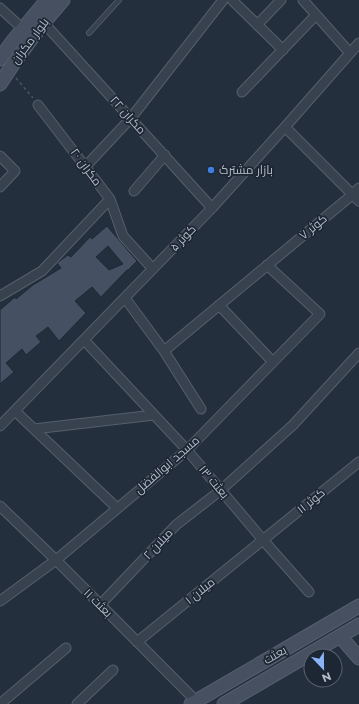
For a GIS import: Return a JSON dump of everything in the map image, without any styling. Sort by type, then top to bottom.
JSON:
[{"type":"main road","name":"بلوار مکران","points":[[0,58],[47,0]]},
{"type":"main road","name":"بلوار مکران","points":[[0,84],[43,22],[63,0]]},
{"type":"main road","name":"بعثت","points":[[193,702],[359,606]]},
{"type":"main road","name":"بعثت","points":[[224,704],[359,625]]},
{"type":"main road","points":[[340,636],[359,658]]},
{"type":"street","points":[[86,166],[131,118],[223,0]]},
{"type":"street","points":[[232,0],[283,50]]},
{"type":"street","points":[[257,25],[281,0]]},
{"type":"street","points":[[303,0],[350,53]]},
{"type":"street","points":[[0,8],[23,29]]},
{"type":"street","points":[[242,92],[316,15]]},
{"type":"street","name":"مکران ۲۲","points":[[43,22],[212,208]]},
{"type":"street","name":"کوثر ۵","points":[[0,426],[212,208],[359,43]]},
{"type":"street","name":"مکران ۲۰","points":[[38,105],[86,166],[110,200],[123,236],[153,269]]},
{"type":"street","points":[[285,127],[357,195]]},
{"type":"street","points":[[0,156],[15,171],[0,187]]},
{"type":"street","points":[[134,191],[165,156]]},
{"type":"street","name":"کوثر ۷","points":[[164,351],[267,265],[357,195]]},
{"type":"street","points":[[0,296],[42,271],[110,200]]},
{"type":"street","name":"مسجد ابوالفضل","points":[[0,601],[56,560],[187,450],[320,314],[267,265]]},
{"type":"street","points":[[124,298],[164,351],[201,409]]},
{"type":"street","points":[[219,305],[273,362]]},
{"type":"street","name":"بعثت ۱۳","points":[[84,340],[187,450],[309,592]]},
{"type":"street","name":"میلان ۲","points":[[100,605],[176,525],[221,490],[293,425],[359,353]]},
{"type":"street","points":[[15,411],[117,508]]},
{"type":"street","points":[[34,429],[154,415]]},
{"type":"street","name":"کوثر ۱۱","points":[[263,540],[359,462]]},
{"type":"street","name":"بعثت ۱۱","points":[[0,506],[137,642],[193,702]]},
{"type":"street","name":"میلان ۱","points":[[137,642],[263,540]]},
{"type":"street","points":[[0,704],[66,648]]},
{"type":"street","points":[[77,704],[113,670]]},
{"type":"lane","points":[[89,33],[119,0]]},
{"type":"path","points":[[9,69],[38,105]]},
{"type":"building","points":[[107,226],[137,261],[101,297],[92,287],[75,301],[86,313],[59,341],[48,327],[36,336],[41,342],[26,355],[22,349],[6,363],[14,372],[0,384],[0,310],[15,297],[16,299],[33,285],[61,268],[57,263],[68,255],[71,257],[90,237],[92,239]],"holes":[[[108,246],[123,264],[109,270],[96,257]]]},
{"type":"place","name":"بازار مشترک","points":[[211,170]]}]
